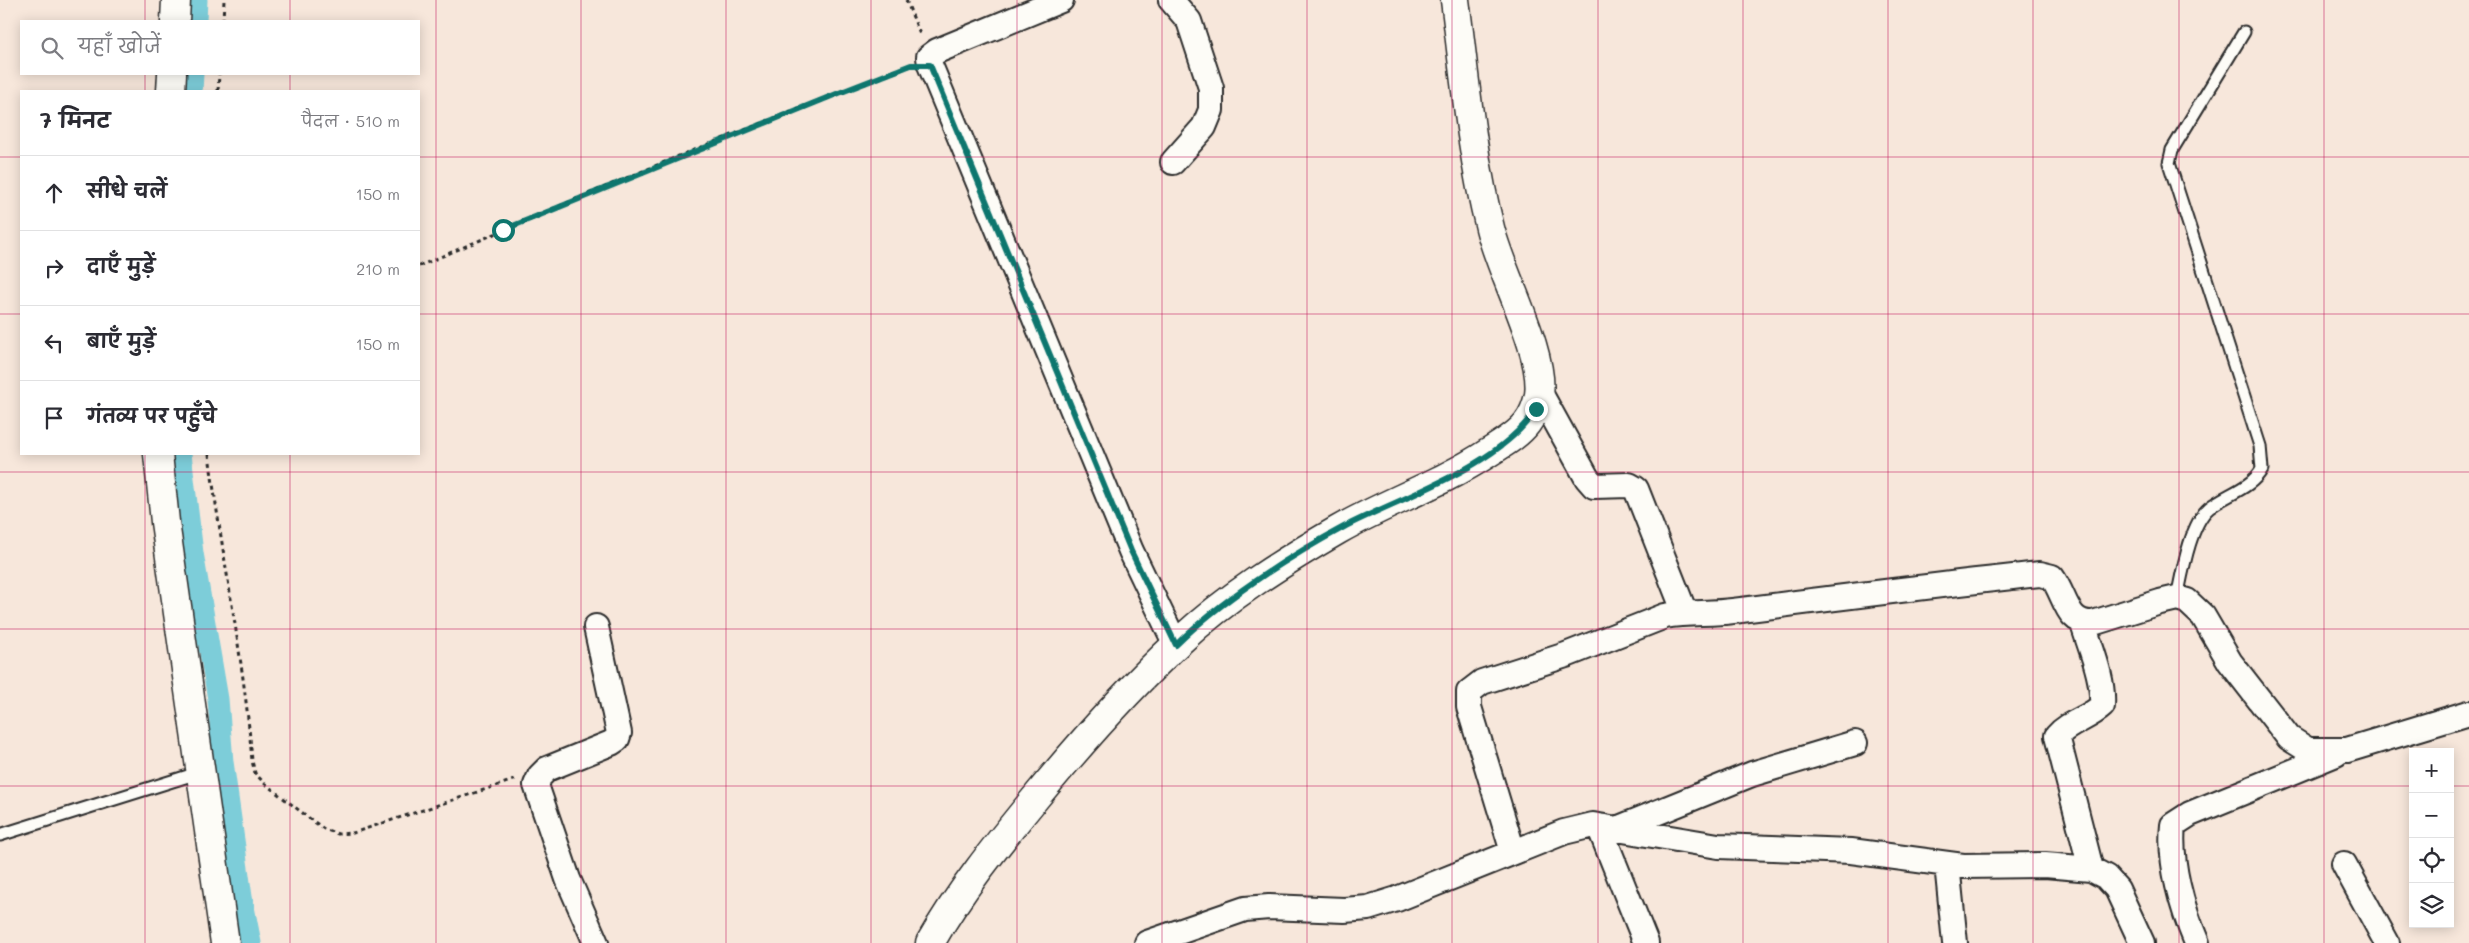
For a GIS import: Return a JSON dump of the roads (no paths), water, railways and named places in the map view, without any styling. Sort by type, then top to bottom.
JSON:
[{"type":"street","points":[[174,20],[176,0]]},
{"type":"street","points":[[1061,0],[937,51],[930,61],[1131,551],[1176,645]]},
{"type":"street","points":[[1171,0],[1189,21],[1211,88],[1211,110],[1204,127],[1172,162]]},
{"type":"street","points":[[930,943],[950,908],[978,870],[1055,774],[1121,701],[1176,645],[1241,592],[1302,551],[1344,528],[1461,471],[1515,436],[1528,423],[1536,409],[1540,374],[1490,232],[1475,162],[1456,0]]},
{"type":"street","points":[[171,90],[172,75]]},
{"type":"street","points":[[1539,391],[1587,478],[1594,486],[1629,485],[1636,489],[1686,613]]},
{"type":"street","points":[[158,455],[165,522],[225,943]]},
{"type":"street","points":[[1513,852],[1469,707],[1470,692],[1482,682],[1566,655],[1665,616],[1686,613],[1723,612],[1915,587],[2040,574],[2052,577],[2074,620],[2083,624],[2093,623],[2177,598],[2188,601],[2200,612],[2230,662],[2289,738],[2308,750],[2346,750]]},
{"type":"street","points":[[2083,624],[2102,688],[2102,706],[2093,715],[2064,728],[2057,736],[2091,869]]},
{"type":"street","points":[[596,627],[619,733],[611,743],[547,769],[540,776],[536,786],[568,879],[596,943]]},
{"type":"street","points":[[2196,943],[2178,883],[2172,835],[2173,824],[2190,814],[2346,750],[2469,713]]},
{"type":"street","points":[[1609,827],[1752,774],[1855,743]]},
{"type":"street","points":[[1147,943],[1245,909],[1368,908],[1397,899],[1513,852],[1584,826],[1609,827],[1718,846],[1851,851],[1962,866],[2045,865],[2091,869],[2106,877],[2117,889],[2131,914],[2142,943]]},
{"type":"street","points":[[1609,827],[1646,943]]},
{"type":"street","points":[[1947,864],[1956,943]]},
{"type":"street","points":[[2344,864],[2387,943]]},
{"type":"lane","points":[[2177,598],[2182,570],[2198,524],[2207,510],[2256,478],[2262,469],[2260,446],[2169,163],[2172,150],[2244,32]]},
{"type":"lane","points":[[0,835],[201,772]]},
{"type":"waterway","points":[[196,20],[197,0]]},
{"type":"waterway","points":[[192,90],[193,75]]},
{"type":"waterway","points":[[181,455],[193,553],[218,699],[223,762],[242,897],[251,943]]}]
